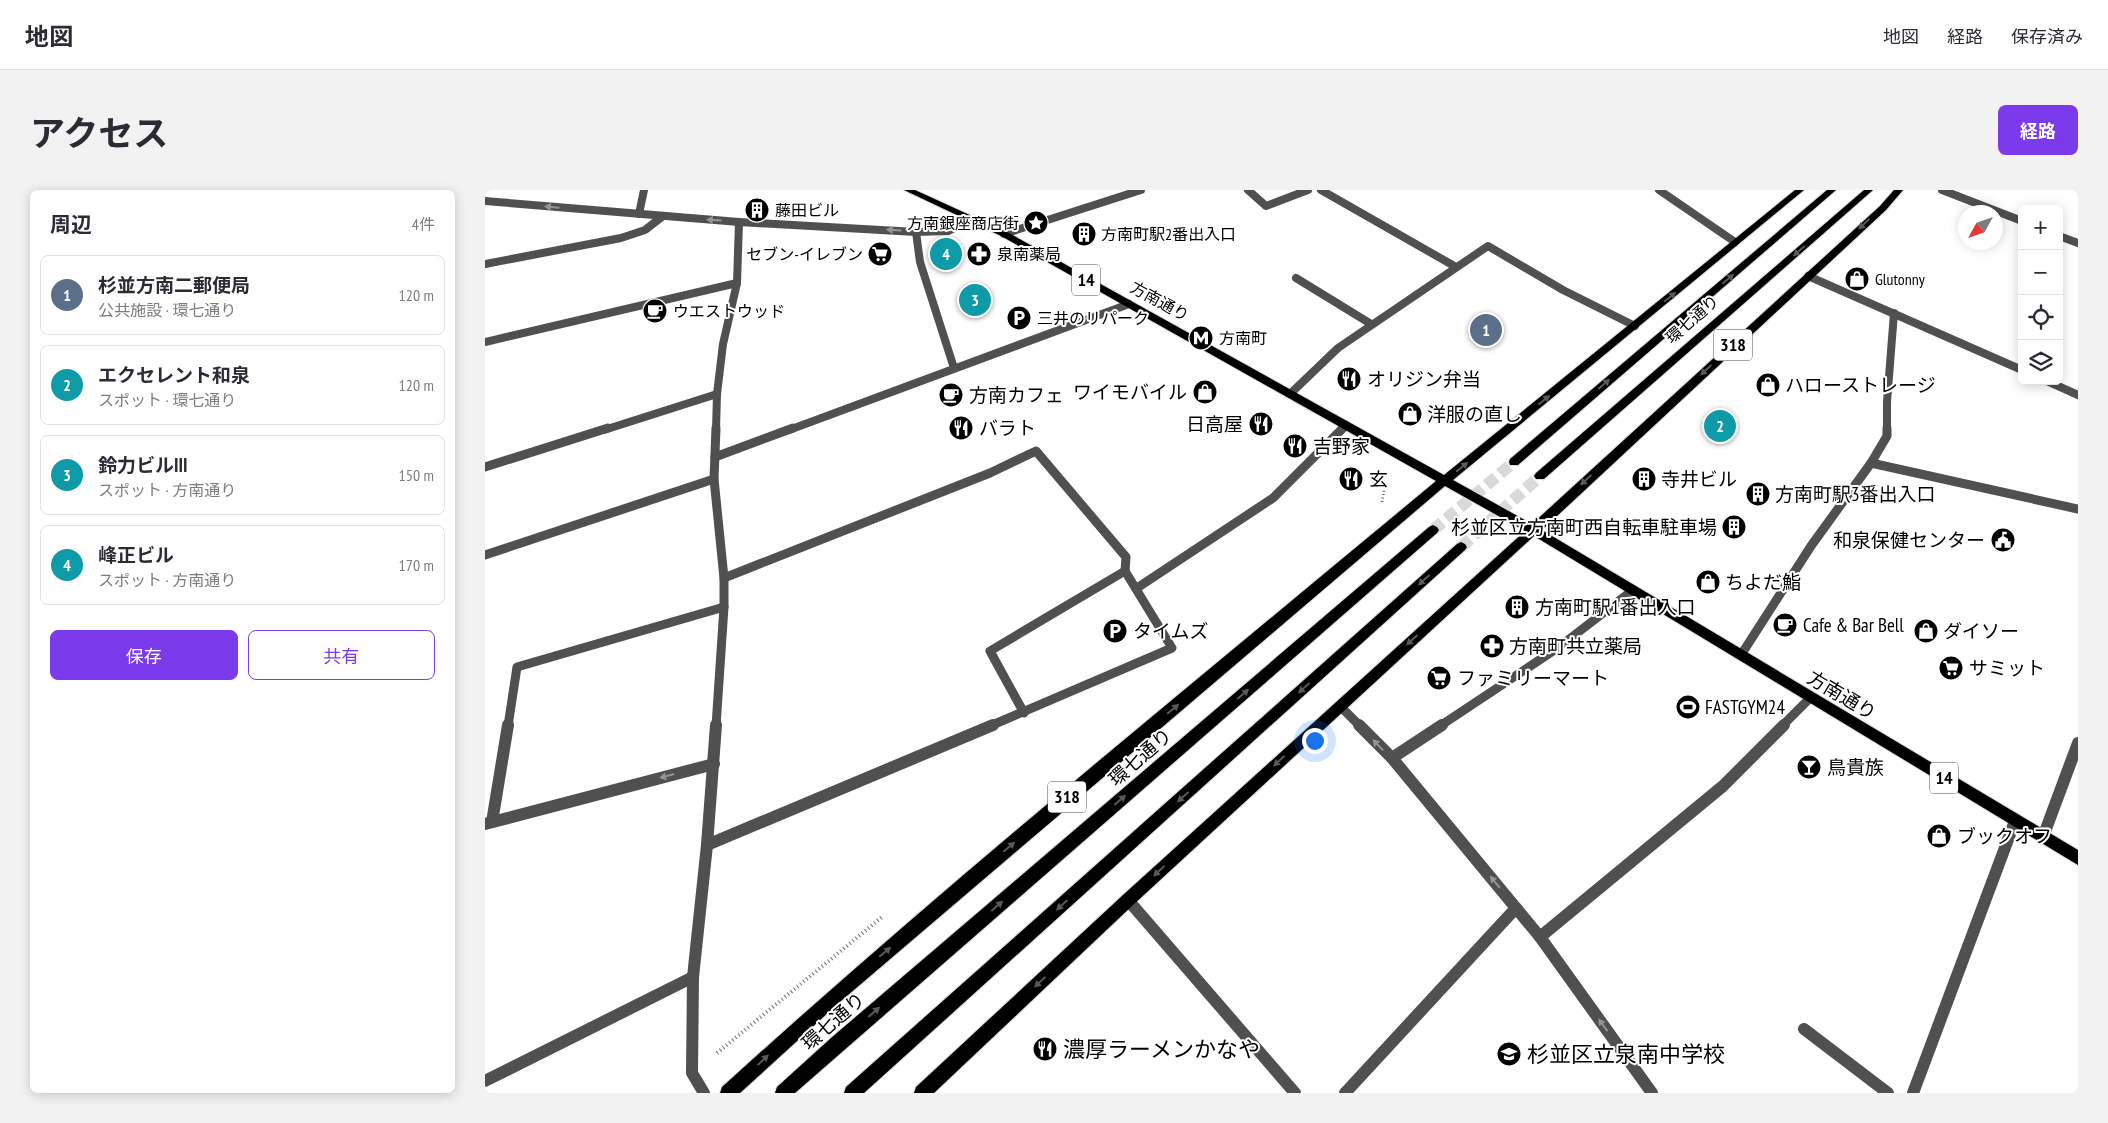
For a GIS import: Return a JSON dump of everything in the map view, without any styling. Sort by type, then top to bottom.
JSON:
[{"type":"main road","name":"318","points":[[727,1093],[872,964],[1444,480],[1800,190]]},
{"type":"main road","name":"環七通り","points":[[1514,462],[1832,190]]},
{"type":"main road","name":"環七通り","points":[[1540,476],[1869,190]]},
{"type":"main road","name":"318","points":[[922,1093],[1128,900],[1883,208],[1899,190]]},
{"type":"main road","name":"方南通り","points":[[913,191],[1004,234],[1444,480]]},
{"type":"main road","name":"14","points":[[1444,480],[1533,530]]},
{"type":"main road","name":"環七通り","points":[[783,1093],[844,1038],[1433,530]]},
{"type":"main road","name":"方南通り","points":[[1533,530],[2078,858]]},
{"type":"main road","points":[[852,1093],[1461,547]]},
{"type":"street","points":[[639,214],[644,190]]},
{"type":"street","points":[[1004,234],[1139,190]]},
{"type":"street","points":[[1247,190],[1266,206],[1308,190]]},
{"type":"street","points":[[1321,190],[1456,267]]},
{"type":"street","points":[[1659,190],[1735,242]]},
{"type":"street","points":[[1942,190],[2018,219]]},
{"type":"street","points":[[485,201],[739,222],[916,232],[948,231],[974,219]]},
{"type":"street","points":[[485,264],[621,238],[645,230],[663,216]]},
{"type":"street","points":[[704,1093],[692,1073],[693,977],[707,845],[725,607],[714,479],[717,394],[723,344],[737,283],[739,222]]},
{"type":"street","points":[[916,232],[921,262],[954,368]]},
{"type":"street","points":[[2063,237],[2078,243]]},
{"type":"street","points":[[1290,394],[1338,348],[1488,246],[1563,290],[1635,326]]},
{"type":"street","points":[[1808,276],[2018,368]]},
{"type":"street","points":[[1296,278],[1371,324]]},
{"type":"street","points":[[485,342],[737,283]]},
{"type":"street","points":[[715,457],[1129,304]]},
{"type":"street","points":[[1741,655],[1811,546],[1871,463],[1887,436],[1887,402],[1894,313]]},
{"type":"street","points":[[2056,385],[2078,395]]},
{"type":"street","points":[[485,467],[717,394]]},
{"type":"street","points":[[1137,588],[1273,498],[1346,425]]},
{"type":"street","points":[[707,845],[916,756],[1024,713],[1172,648],[1125,571],[1126,557],[1036,451],[990,473],[724,578]]},
{"type":"street","points":[[1871,463],[2078,509]]},
{"type":"street","points":[[485,555],[714,479]]},
{"type":"street","points":[[1024,713],[990,651],[1125,571]]},
{"type":"street","points":[[1392,758],[1559,647],[1633,590]]},
{"type":"street","points":[[714,764],[488,823],[517,668],[725,607]]},
{"type":"street","points":[[1540,937],[1723,786],[1810,698]]},
{"type":"street","points":[[1340,706],[1392,758],[1540,937],[1652,1093]]},
{"type":"street","points":[[2043,837],[2078,743]]},
{"type":"street","points":[[1913,1093],[2015,820]]},
{"type":"street","points":[[1128,900],[1295,1093]]},
{"type":"street","points":[[1345,1093],[1516,908]]},
{"type":"street","points":[[485,1081],[693,977]]},
{"type":"street","points":[[1804,1029],[1888,1093]]},
{"type":"tunnel","points":[[1433,530],[1514,462]]},
{"type":"tunnel","points":[[1461,547],[1540,476]]},
{"type":"place","name":"藤田ビル","points":[[757,210]]},
{"type":"place","name":"方南銀座商店街","points":[[1036,223]]},
{"type":"place","name":"方南町駅2番出入口","points":[[1084,234]]},
{"type":"place","name":"セブン-イレブン","points":[[880,254]]},
{"type":"place","name":"峰正ビル","points":[[946,254]]},
{"type":"place","name":"泉南薬局","points":[[979,254]]},
{"type":"place","name":"Glutonny","points":[[1857,279]]},
{"type":"place","name":"鈴力ビルIII","points":[[975,300]]},
{"type":"place","name":"ウエストウッド","points":[[655,311]]},
{"type":"place","name":"三井のリパーク","points":[[1019,318]]},
{"type":"place","name":"杉並方南二郵便局","points":[[1486,330]]},
{"type":"place","name":"方南町","points":[[1201,338]]},
{"type":"place","name":"オリジン弁当","points":[[1349,379]]},
{"type":"place","name":"ハローストレージ","points":[[1768,385]]},
{"type":"place","name":"ワイモバイル","points":[[1205,392]]},
{"type":"place","name":"方南カフェ","points":[[951,395]]},
{"type":"place","name":"洋服の直し","points":[[1410,414]]},
{"type":"place","name":"日高屋","points":[[1261,424]]},
{"type":"place","name":"エクセレント和泉","points":[[1720,426]]},
{"type":"place","name":"バラト","points":[[961,428]]},
{"type":"place","name":"吉野家","points":[[1295,446]]},
{"type":"place","name":"玄","points":[[1351,479]]},
{"type":"place","name":"寺井ビル","points":[[1644,479]]},
{"type":"place","name":"方南町駅3番出入口","points":[[1758,494]]},
{"type":"place","name":"杉並区立方南町西自転車駐車場","points":[[1734,527]]},
{"type":"place","name":"和泉保健センター","points":[[2003,540]]},
{"type":"place","name":"ちよだ鮨","points":[[1708,582]]},
{"type":"place","name":"方南町駅1番出入口","points":[[1517,607]]},
{"type":"place","name":"Cafe & Bar Bell","points":[[1785,625]]},
{"type":"place","name":"タイムズ","points":[[1115,631]]},
{"type":"place","name":"ダイソー","points":[[1926,631]]},
{"type":"place","name":"方南町共立薬局","points":[[1492,646]]},
{"type":"place","name":"サミット","points":[[1951,668]]},
{"type":"place","name":"ファミリーマート","points":[[1439,678]]},
{"type":"place","name":"FASTGYM24","points":[[1688,707]]},
{"type":"place","name":"鳥貴族","points":[[1809,767]]},
{"type":"place","name":"ブックオフ","points":[[1939,836]]},
{"type":"place","name":"濃厚ラーメンかなや","points":[[1045,1049]]},
{"type":"place","name":"杉並区立泉南中学校","points":[[1509,1054]]}]
